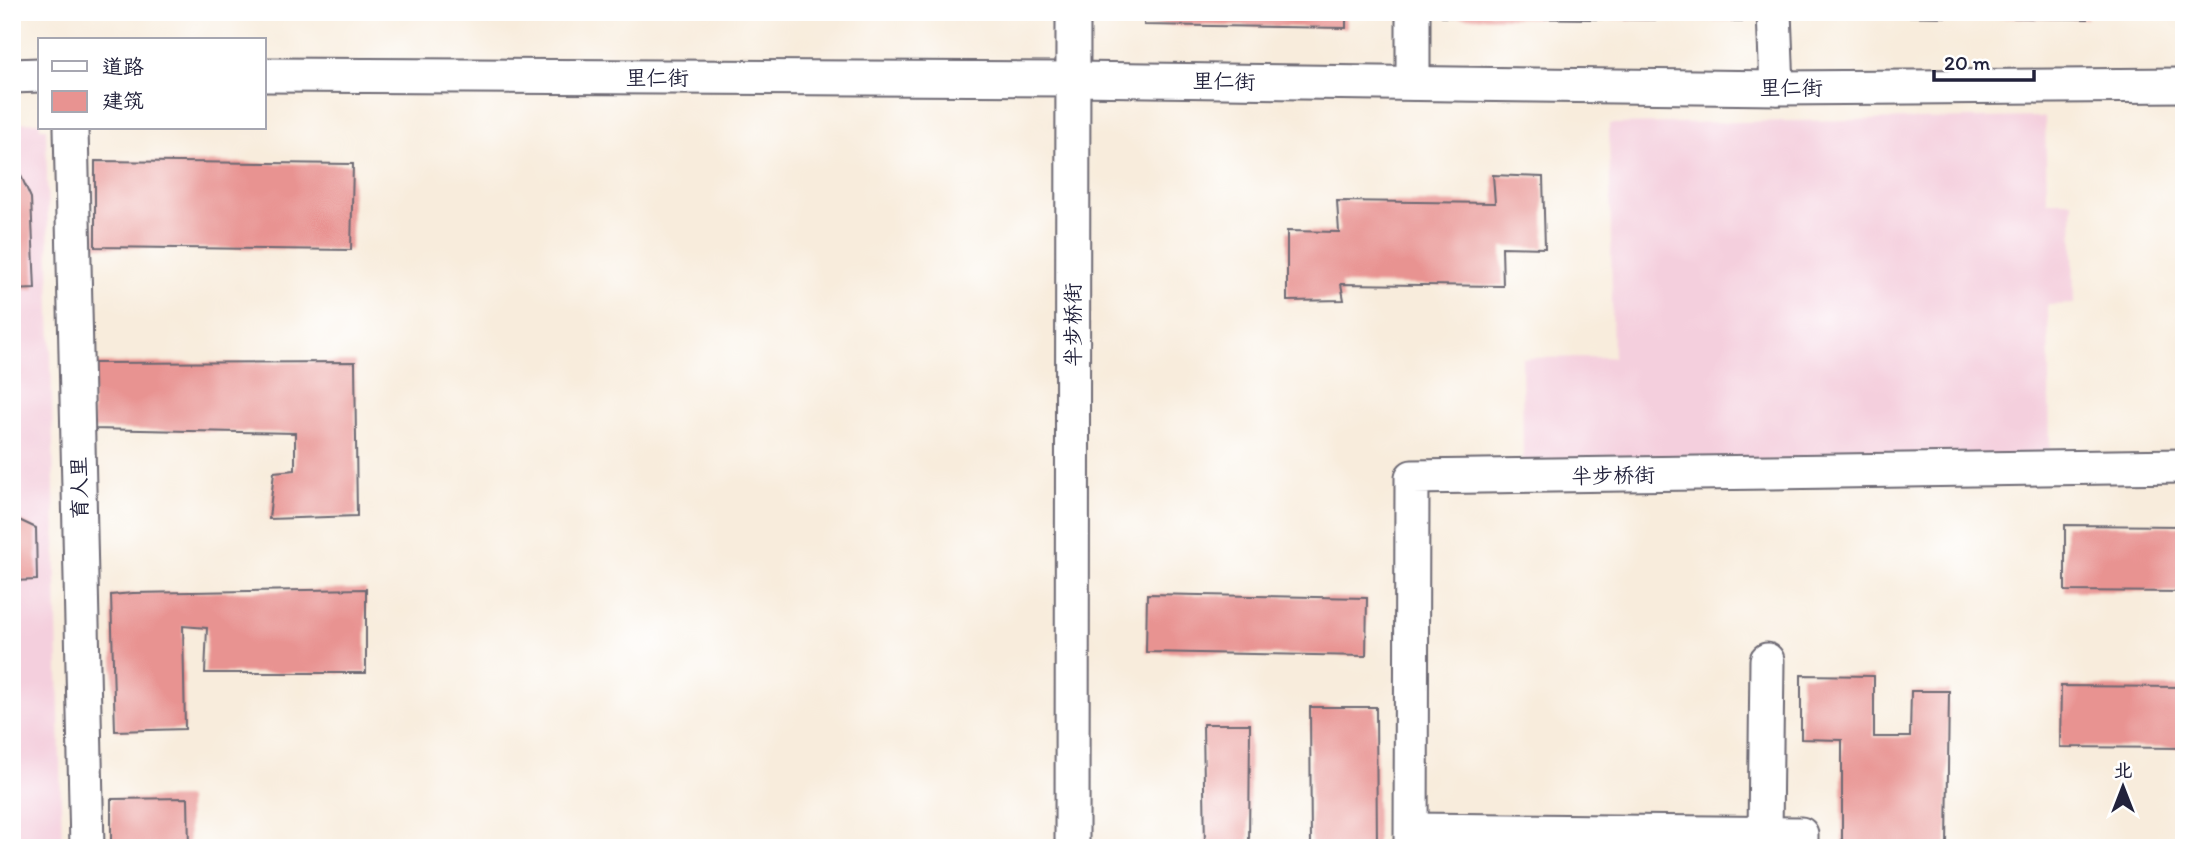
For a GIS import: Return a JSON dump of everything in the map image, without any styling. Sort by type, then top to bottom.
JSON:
[{"type":"street","name":"半步桥街","points":[[1072,848],[1073,12]]},
{"type":"street","points":[[1413,12],[1413,83]]},
{"type":"street","points":[[1774,12],[1777,88]]},
{"type":"street","points":[[12,76],[38,75]]},
{"type":"street","name":"里仁街","points":[[266,75],[1073,79],[1777,88],[2184,85]]},
{"type":"street","name":"育人里","points":[[71,130],[87,848]]},
{"type":"street","name":"半步桥街","points":[[1411,839],[1412,477],[2184,466]]},
{"type":"street","points":[[1765,834],[1767,660]]},
{"type":"street","points":[[1411,839],[1801,834],[1801,848]]},
{"type":"shaded area","points":[[2045,117],[2047,201],[2072,201],[2074,304],[2048,305],[2050,457],[1523,465],[1522,358],[1613,357],[1609,124]]},
{"type":"shaded area","points":[[38,122],[38,130],[46,130],[62,848],[12,848],[12,123]]},
{"type":"building","points":[[1144,12],[1346,12],[1346,28],[1144,25]]},
{"type":"building","points":[[1442,12],[1747,12],[1747,21],[1442,17]]},
{"type":"building","points":[[1822,12],[2087,12],[2087,19],[1822,15]]},
{"type":"building","points":[[12,156],[31,198],[35,289],[12,290]]},
{"type":"building","points":[[95,161],[353,164],[351,250],[95,247]]},
{"type":"building","points":[[1493,175],[1543,177],[1545,248],[1502,247],[1503,286],[1341,284],[1344,300],[1287,301],[1287,231],[1339,232],[1337,201],[1495,203]]},
{"type":"building","points":[[355,362],[357,516],[269,519],[274,472],[295,470],[295,433],[92,429],[93,363]]},
{"type":"building","points":[[14,451],[17,519],[36,528],[37,580],[12,581]]},
{"type":"building","points":[[2065,525],[2184,526],[2184,592],[2065,591]]},
{"type":"building","points":[[366,589],[366,673],[205,673],[207,628],[183,626],[185,729],[115,731],[111,595]]},
{"type":"building","points":[[1147,594],[1367,598],[1366,656],[1146,652]]},
{"type":"building","points":[[1801,675],[1874,676],[1874,737],[1910,737],[1911,691],[1949,691],[1947,847],[1842,846],[1842,740],[1801,739]]},
{"type":"building","points":[[2061,686],[2184,687],[2184,748],[2060,747]]},
{"type":"building","points":[[1310,707],[1376,707],[1377,848],[1311,848]]},
{"type":"building","points":[[1203,724],[1250,724],[1249,848],[1205,848]]},
{"type":"building","points":[[188,798],[189,848],[111,848],[111,799]]}]
